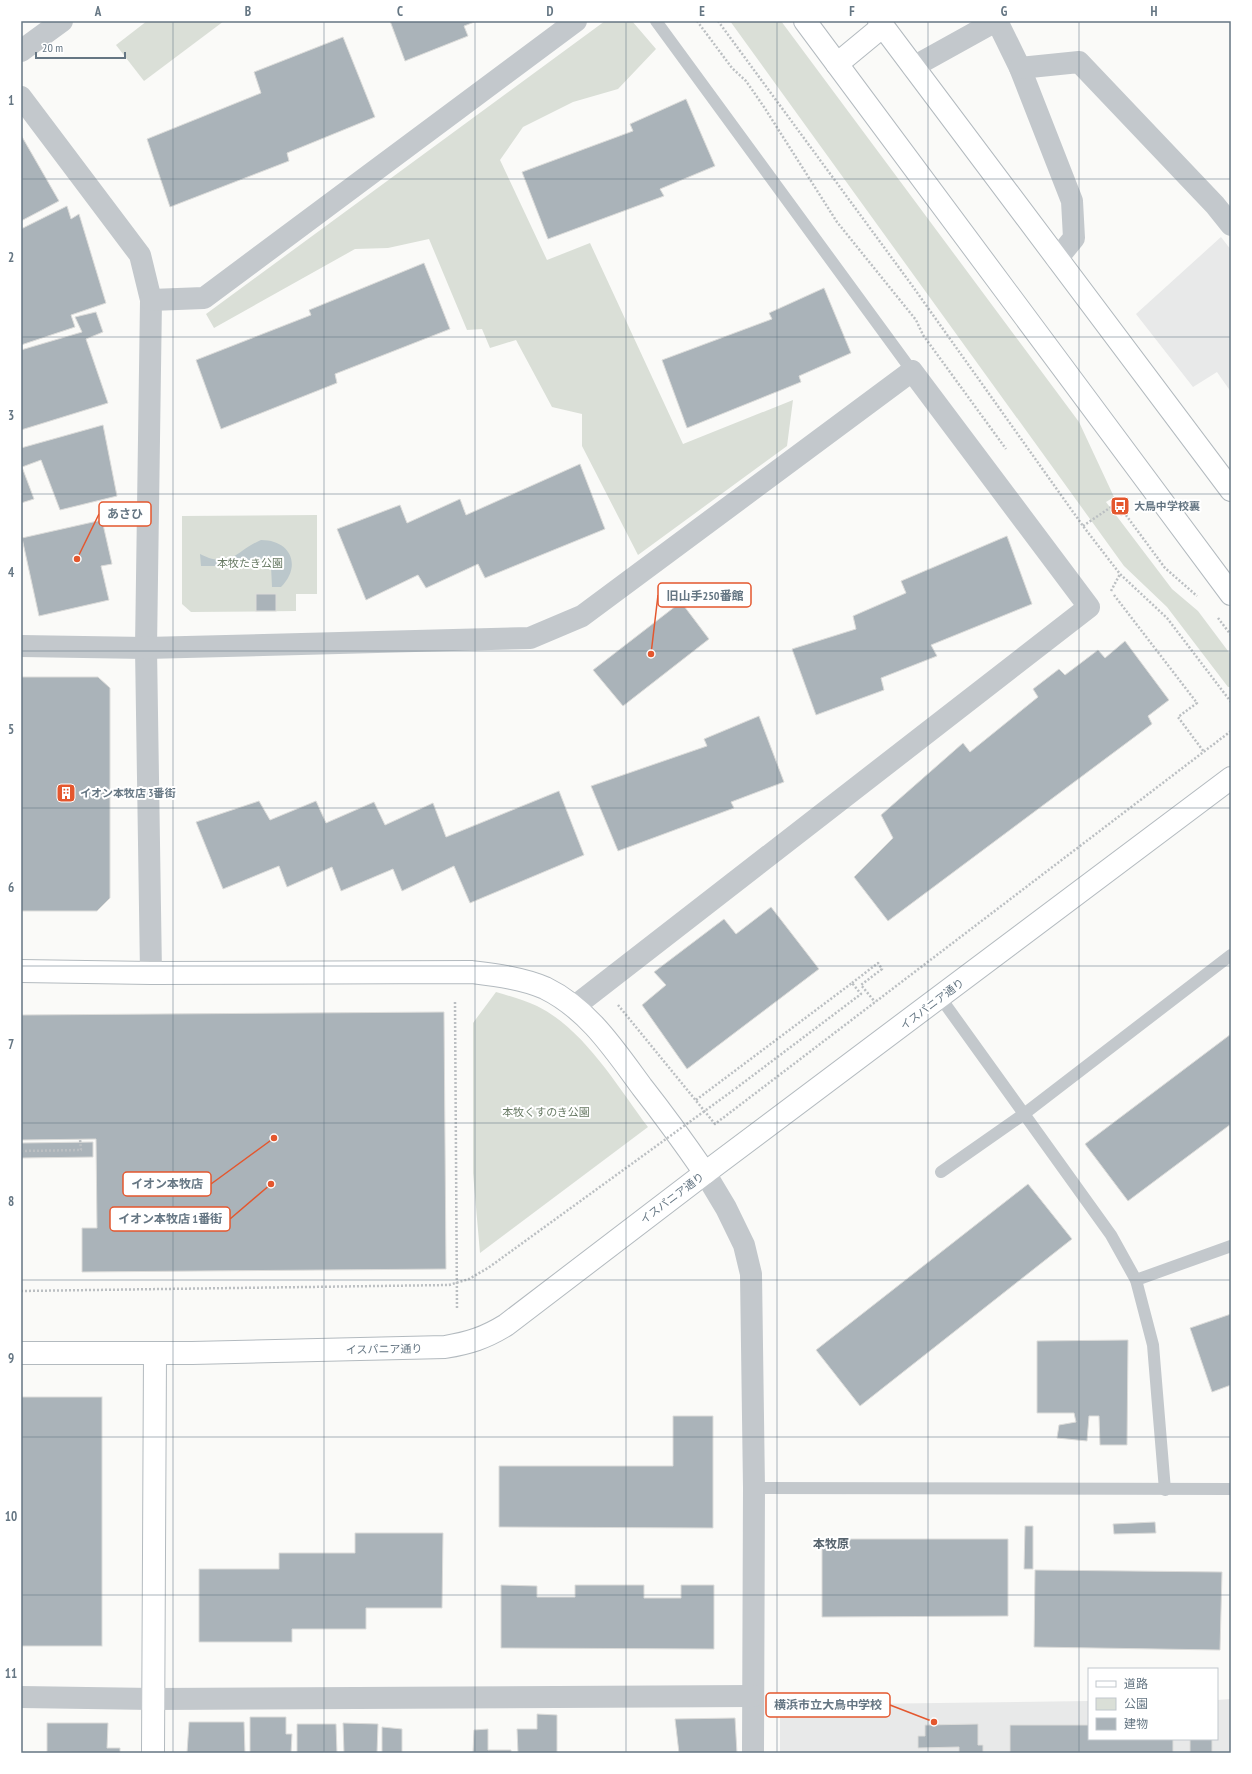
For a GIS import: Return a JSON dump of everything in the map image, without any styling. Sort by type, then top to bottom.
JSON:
[{"type":"street","points":[[21,51],[62,21]]},
{"type":"street","points":[[151,300],[204,298],[576,21]]},
{"type":"street","points":[[806,21],[1231,594]]},
{"type":"street","points":[[913,66],[997,21],[1020,68],[1072,201],[1074,238],[1058,259]]},
{"type":"street","points":[[837,64],[881,24],[1231,490]]},
{"type":"street","points":[[1020,68],[1079,62],[1215,205],[1231,225]]},
{"type":"street","points":[[21,97],[140,255],[151,300],[146,648],[151,973]]},
{"type":"street","points":[[21,646],[146,648],[530,638],[582,616],[912,370],[1089,607],[575,1006]]},
{"type":"street","name":"イスパニア通り","points":[[21,1353],[155,1354],[445,1347],[469,1343],[490,1335],[506,1325],[705,1173],[1231,778]]},
{"type":"street","points":[[21,972],[471,972],[510,978],[544,988],[575,1006],[601,1032],[684,1142],[705,1173],[726,1208],[744,1245],[751,1274],[754,1488],[753,1753]]},
{"type":"street","points":[[153,1753],[155,1354]]},
{"type":"street","points":[[21,1697],[153,1699],[753,1696]]},
{"type":"lane","points":[[656,21],[912,370]]},
{"type":"lane","points":[[941,1172],[1024,1114],[1231,955]]},
{"type":"lane","points":[[940,997],[1111,1234],[1136,1280],[1153,1346],[1165,1490]]},
{"type":"lane","points":[[1136,1280],[1231,1246]]},
{"type":"lane","points":[[754,1488],[1231,1489]]},
{"type":"path","points":[[697,21],[732,68],[746,81],[837,222],[916,320],[922,335],[1008,450]]},
{"type":"path","points":[[718,21],[911,284],[1083,526],[1120,574],[1167,618],[1231,702]]},
{"type":"path","points":[[1083,526],[1117,503],[1165,568],[1199,597]]},
{"type":"path","points":[[1111,591],[1120,574]]},
{"type":"path","points":[[1107,585],[1197,703],[1178,717],[1204,752]]},
{"type":"path","points":[[1214,613],[1231,635]]},
{"type":"path","points":[[602,985],[715,1124],[1231,731]]},
{"type":"path","points":[[696,1100],[878,963],[882,969],[861,984],[875,1002]]},
{"type":"path","points":[[21,1291],[449,1285],[469,1279],[488,1268],[735,1090],[861,994],[852,982]]},
{"type":"path","points":[[455,1002],[457,1310]]},
{"type":"path","points":[[21,1151],[81,1150],[80,1139]]},
{"type":"shaded area","points":[[1221,237],[1231,250],[1231,392],[1217,372],[1193,387],[1136,314]]},
{"type":"shaded area","points":[[261,540],[280,544],[286,549],[290,556],[292,563],[291,571],[281,587],[272,587],[271,566],[201,566],[200,554],[219,560],[227,560]]},
{"type":"shaded area","points":[[1231,1699],[1231,1753],[780,1753],[780,1705],[1088,1701],[1088,1740],[1218,1740],[1218,1700]]},
{"type":"green space","points":[[147,21],[224,21],[144,81],[116,45]]},
{"type":"green space","points":[[605,21],[632,21],[656,49],[618,89],[573,102],[523,127],[500,160],[547,260],[590,243],[683,444],[793,400],[787,446],[638,555],[582,446],[582,414],[552,407],[516,340],[490,348],[482,329],[467,330],[429,239],[388,248],[355,249],[214,328],[206,314]]},
{"type":"green space","points":[[730,21],[781,21],[1079,422],[1114,497],[1106,502],[1172,589],[1198,611],[1231,655],[1231,687],[1228,687],[1167,607],[1124,566]]},
{"type":"green space","name":"本牧たき公園","points":[[317,515],[317,594],[296,594],[296,611],[191,612],[182,604],[182,516]]},
{"type":"green space","name":"本牧くすのき公園","points":[[496,992],[537,1006],[554,1016],[570,1029],[585,1044],[612,1077],[648,1127],[480,1253],[473,1173],[473,1023]]},
{"type":"building","points":[[390,21],[477,21],[464,26],[468,36],[405,61]]},
{"type":"building","points":[[343,37],[375,117],[287,153],[289,161],[170,207],[147,139],[261,93],[254,72]]},
{"type":"building","points":[[686,99],[715,166],[660,189],[664,196],[548,239],[522,172],[633,131],[630,124]]},
{"type":"building","points":[[21,135],[59,201],[21,221]]},
{"type":"building","points":[[67,206],[71,219],[79,214],[106,303],[71,315],[75,327],[21,345],[21,229]]},
{"type":"building","points":[[424,263],[450,329],[335,374],[337,383],[221,429],[196,360],[311,315],[309,310]]},
{"type":"building","points":[[824,288],[851,353],[799,376],[801,382],[687,428],[662,360],[772,319],[769,313]]},
{"type":"building","points":[[96,312],[103,332],[86,339],[108,403],[21,430],[21,350],[82,332],[75,317]]},
{"type":"building","points":[[103,425],[117,496],[60,510],[41,460],[22,467],[34,499],[21,503],[21,448]]},
{"type":"building","points":[[580,464],[605,529],[485,578],[478,564],[426,588],[418,575],[366,600],[337,529],[400,505],[407,523],[460,499],[466,515]]},
{"type":"building","points":[[1118,498],[1128,511],[1121,516],[1112,502]]},
{"type":"building","points":[[102,520],[112,564],[101,566],[109,600],[39,616],[22,538]]},
{"type":"building","points":[[1007,536],[1032,604],[931,645],[937,656],[881,678],[884,690],[816,715],[792,649],[856,629],[853,616],[906,593],[901,581]]},
{"type":"building","points":[[256,594],[276,594],[276,611],[256,611]]},
{"type":"building","points":[[681,602],[709,639],[623,706],[593,670]]},
{"type":"building","points":[[1125,641],[1169,700],[1148,716],[1152,724],[888,921],[854,877],[893,838],[881,815],[963,743],[970,752],[1038,697],[1033,689],[1059,669],[1065,675],[1098,650],[1105,658]]},
{"type":"building","name":"イオン本牧店 3番街","points":[[21,677],[98,677],[110,688],[110,898],[97,911],[21,911]]},
{"type":"building","points":[[759,716],[784,782],[731,802],[734,808],[618,851],[591,786],[707,746],[704,739]]},
{"type":"building","points":[[559,791],[584,855],[470,903],[454,866],[402,891],[393,869],[341,891],[332,867],[287,887],[279,866],[223,889],[196,822],[259,801],[270,820],[316,801],[326,823],[374,802],[385,825],[433,803],[446,837]]},
{"type":"building","points":[[771,907],[819,969],[687,1069],[642,1005],[666,985],[654,972],[724,919],[736,934]]},
{"type":"building","points":[[444,1012],[446,1269],[82,1272],[82,1228],[97,1228],[96,1139],[21,1140],[21,1015]]},
{"type":"building","points":[[1231,1034],[1231,1124],[1128,1201],[1085,1144]]},
{"type":"building","points":[[93,1142],[93,1157],[21,1158],[21,1143]]},
{"type":"building","points":[[1028,1184],[1072,1239],[860,1406],[816,1350]]},
{"type":"building","points":[[1231,1314],[1231,1385],[1212,1392],[1190,1328]]},
{"type":"building","points":[[1128,1340],[1127,1445],[1100,1445],[1099,1416],[1089,1416],[1087,1441],[1057,1438],[1059,1425],[1076,1422],[1074,1413],[1037,1413],[1037,1341]]},
{"type":"building","points":[[21,1397],[102,1397],[102,1646],[21,1646]]},
{"type":"building","points":[[673,1416],[713,1416],[713,1528],[499,1527],[499,1466],[673,1466]]},
{"type":"building","points":[[1155,1522],[1156,1533],[1114,1534],[1113,1524]]},
{"type":"building","points":[[1025,1526],[1033,1526],[1033,1569],[1024,1569]]},
{"type":"building","points":[[355,1533],[443,1533],[442,1608],[366,1608],[366,1629],[292,1629],[292,1642],[199,1642],[199,1569],[279,1569],[279,1553],[355,1553]]},
{"type":"building","points":[[822,1539],[1008,1539],[1008,1616],[822,1617]]},
{"type":"building","points":[[1035,1570],[1222,1572],[1220,1650],[1034,1647]]},
{"type":"building","points":[[501,1585],[537,1586],[537,1597],[575,1597],[575,1585],[644,1585],[644,1598],[681,1598],[681,1585],[714,1585],[714,1649],[501,1648]]},
{"type":"building","points":[[537,1714],[557,1715],[557,1753],[518,1753],[517,1729],[537,1729]]},
{"type":"building","points":[[250,1717],[286,1717],[286,1734],[292,1734],[291,1753],[250,1753]]},
{"type":"building","points":[[735,1718],[737,1753],[679,1753],[675,1719]]},
{"type":"building","points":[[189,1722],[244,1722],[245,1753],[187,1753]]},
{"type":"building","points":[[47,1723],[108,1723],[107,1748],[120,1748],[120,1753],[47,1752]]},
{"type":"building","points":[[343,1723],[378,1724],[377,1753],[344,1753]]},
{"type":"building","points":[[297,1724],[336,1724],[337,1753],[297,1753]]},
{"type":"building","points":[[978,1724],[978,1745],[983,1745],[983,1753],[959,1753],[959,1747],[918,1748],[918,1736],[925,1736],[925,1725]]},
{"type":"building","points":[[1010,1725],[1088,1725],[1088,1740],[1173,1740],[1173,1753],[1010,1753]]},
{"type":"building","points":[[382,1727],[402,1729],[402,1753],[382,1753]]},
{"type":"building","points":[[488,1729],[488,1750],[511,1750],[511,1753],[473,1753],[474,1730]]},
{"type":"building","points":[[1190,1740],[1212,1740],[1212,1753],[1190,1753]]},
{"type":"place","name":"大鳥中学校裏","points":[[1120,506]]},
{"type":"place","name":"あさひ","points":[[77,559]]},
{"type":"place","name":"旧山手250番館","points":[[651,654]]},
{"type":"place","name":"イオン本牧店 3番街","points":[[66,793]]},
{"type":"place","name":"イオン本牧店","points":[[274,1138]]},
{"type":"place","name":"イオン本牧店 1番街","points":[[271,1184]]},
{"type":"place","name":"横浜市立大鳥中学校","points":[[934,1722]]},
{"type":"district","name":"本牧原","points":[[831,1543]]}]
